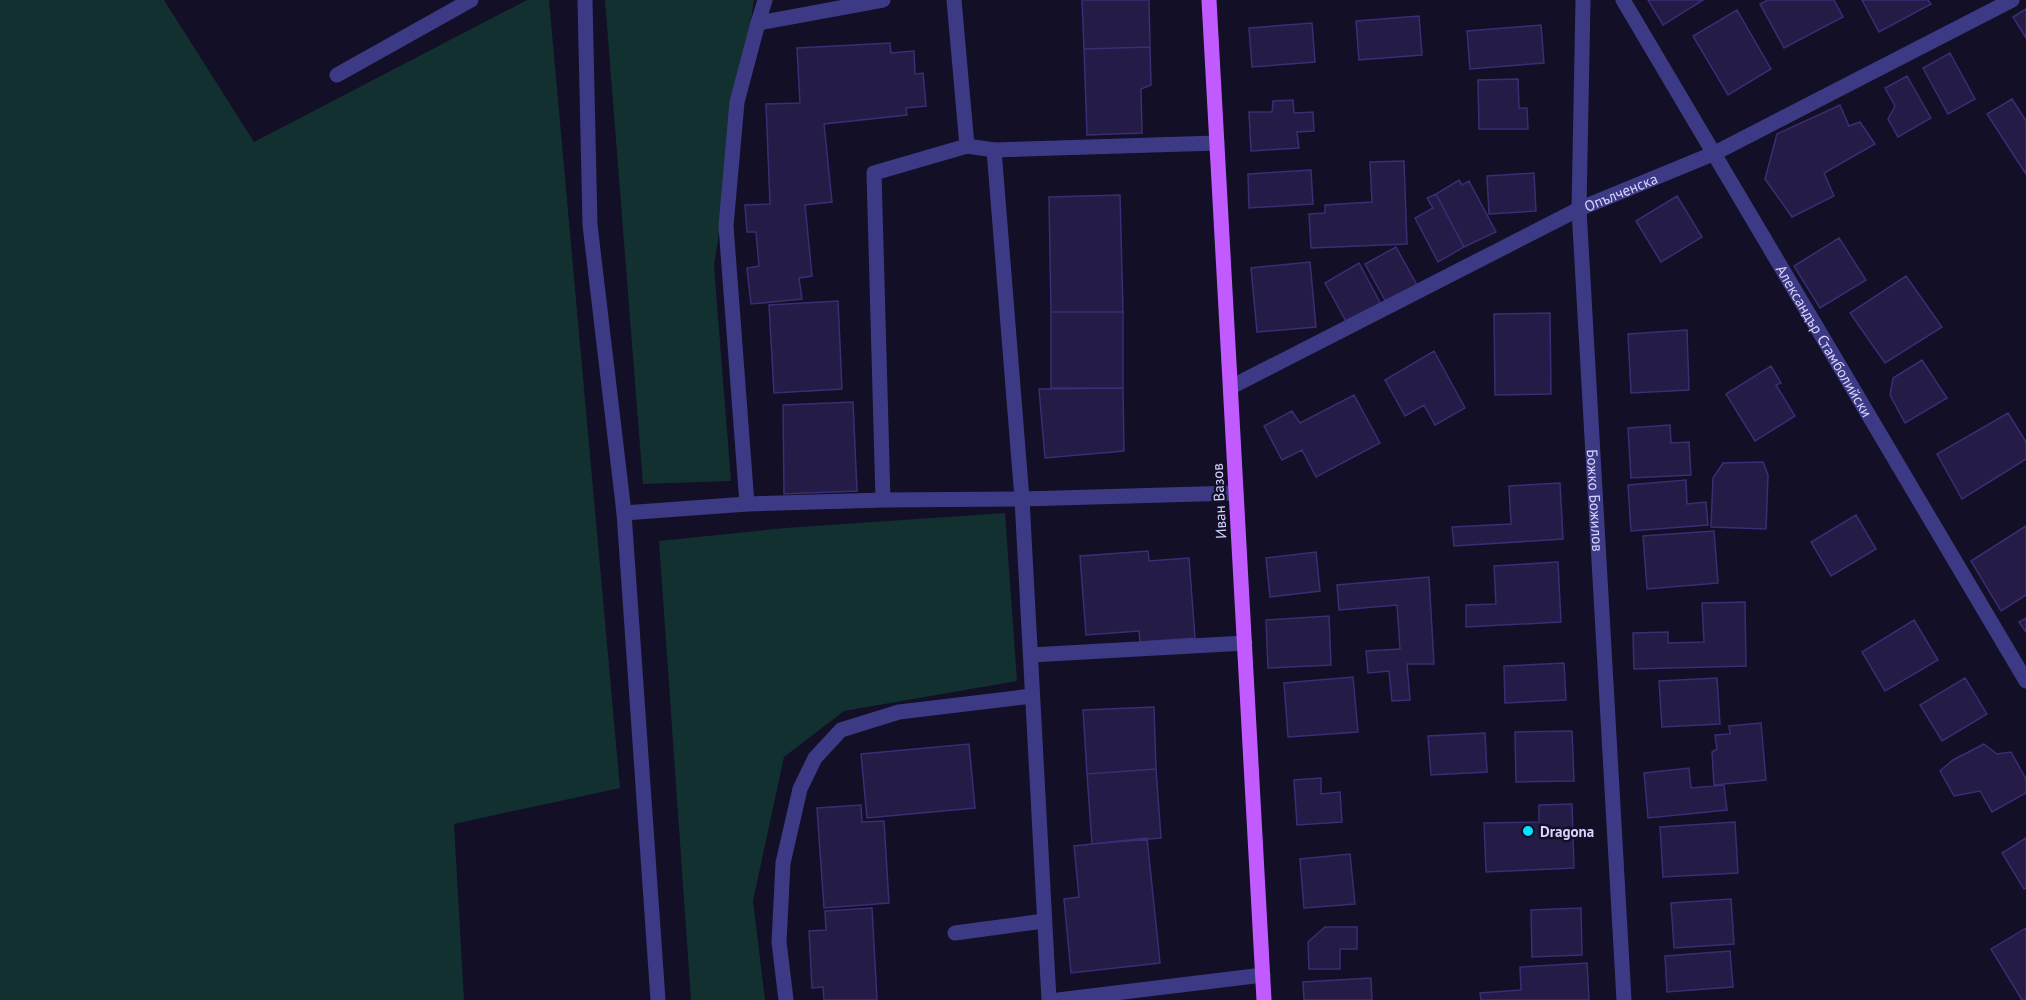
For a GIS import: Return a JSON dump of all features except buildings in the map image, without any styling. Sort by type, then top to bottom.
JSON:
[{"type":"main road","name":"Иван Вазов","points":[[1209,0],[1264,1000]]},
{"type":"street","points":[[337,75],[471,0]]},
{"type":"street","points":[[585,0],[590,225],[624,513],[658,1000]]},
{"type":"street","points":[[747,504],[726,226],[737,102],[765,0]]},
{"type":"street","points":[[758,23],[883,0]]},
{"type":"street","points":[[954,0],[967,146]]},
{"type":"street","name":"Божко Божилов","points":[[1583,0],[1579,209],[1624,1000]]},
{"type":"street","name":"Александър Стамболийски","points":[[1623,0],[2026,681]]},
{"type":"street","name":"Опълченска","points":[[1231,387],[1579,209],[1715,153],[2012,0]]},
{"type":"street","points":[[883,500],[874,173],[967,146],[994,150],[1217,143]]},
{"type":"street","points":[[994,150],[1022,499],[1049,1000]]},
{"type":"street","points":[[624,513],[747,504],[1236,493]]},
{"type":"street","points":[[1031,655],[1245,643]]},
{"type":"street","points":[[786,1000],[779,942],[783,863],[800,789],[815,758],[841,730],[899,712],[1032,696]]},
{"type":"street","points":[[955,933],[1044,921]]},
{"type":"street","points":[[1058,1000],[1263,975]]},
{"type":"green space","points":[[0,0],[164,0],[254,142],[527,0],[549,0],[620,788],[454,824],[464,1000],[0,1000]]},
{"type":"green space","points":[[605,0],[754,0],[714,266],[731,481],[643,484]]},
{"type":"green space","points":[[1005,513],[1017,681],[844,711],[784,757],[753,901],[765,1000],[691,1000],[659,541],[785,528]]},
{"type":"place","name":"Dragona","points":[[1528,831]]}]
